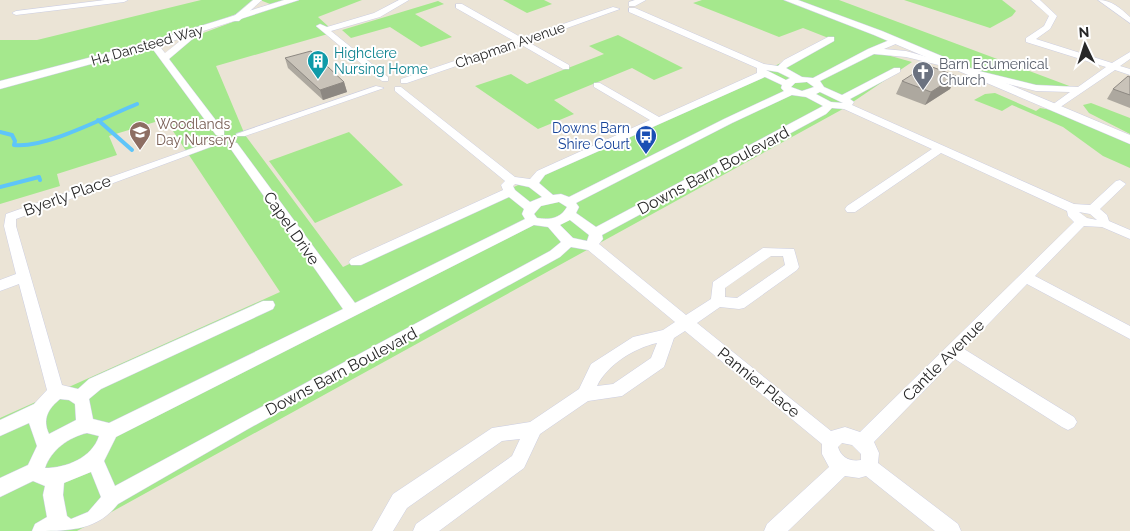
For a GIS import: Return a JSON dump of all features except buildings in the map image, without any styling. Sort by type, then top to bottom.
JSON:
[{"type":"street","points":[[16,13],[124,0]]},
{"type":"street","points":[[236,19],[259,0],[276,6]]},
{"type":"street","name":"H4 Dansteed Way","points":[[0,85],[198,31],[294,0]]},
{"type":"street","points":[[405,0],[377,15],[323,28],[387,91],[401,85],[511,186],[531,214],[552,223],[557,232],[578,247],[593,239]]},
{"type":"street","points":[[632,6],[642,0]]},
{"type":"street","points":[[789,0],[966,70],[1130,140]]},
{"type":"street","points":[[1035,0],[1053,16],[1051,23],[1046,29],[1028,40],[1130,72]]},
{"type":"street","points":[[1102,0],[1118,10],[1130,21]]},
{"type":"street","points":[[614,4],[632,6],[762,71],[789,88],[807,93],[829,105],[845,102],[896,70]]},
{"type":"street","name":"Chapman Avenue","points":[[401,85],[521,41],[614,4]]},
{"type":"street","points":[[458,6],[566,67]]},
{"type":"street","points":[[1118,10],[1130,10]]},
{"type":"street","points":[[164,58],[198,31]]},
{"type":"street","points":[[780,69],[787,62],[831,39]]},
{"type":"street","points":[[807,93],[817,84],[823,74],[895,41]]},
{"type":"street","points":[[153,44],[220,133]]},
{"type":"street","points":[[871,51],[906,54],[1036,88],[1080,90]]},
{"type":"street","points":[[1056,107],[1130,55]]},
{"type":"street","points":[[534,183],[541,173],[659,121],[762,71],[780,69],[799,79],[817,84],[845,102],[940,149],[1073,209],[1074,216],[1087,216],[1092,224],[1103,223],[1130,235]]},
{"type":"street","name":"Downs Barn Boulevard","points":[[552,223],[563,220],[570,208],[789,88],[799,79]]},
{"type":"street","points":[[237,139],[233,131],[220,133],[211,139],[211,145],[220,147],[382,84]]},
{"type":"street","points":[[597,86],[659,121]]},
{"type":"street","name":"Downs Barn Boulevard","points":[[593,239],[822,112],[829,105]]},
{"type":"street","name":"Capel Drive","points":[[237,139],[352,310]]},
{"type":"street","name":"Byerly Place","points":[[56,392],[23,277],[10,226],[10,216],[211,145]]},
{"type":"street","points":[[851,209],[940,149]]},
{"type":"street","points":[[356,262],[522,180],[534,183],[550,199]]},
{"type":"street","name":"Cantle Avenue","points":[[862,442],[1120,184]]},
{"type":"street","points":[[109,432],[352,310],[531,214],[538,202],[561,198],[570,208]]},
{"type":"street","name":"Pannier Place","points":[[570,208],[593,239],[687,323],[831,440]]},
{"type":"street","name":"Downs Barn Boulevard","points":[[111,498],[242,424],[555,254],[569,242]]},
{"type":"street","points":[[585,394],[597,369],[638,341],[667,334],[718,302],[739,304],[792,267],[789,252],[768,252],[718,286],[718,302]]},
{"type":"street","points":[[0,286],[23,277]]},
{"type":"street","points":[[1025,277],[1130,333]]},
{"type":"street","points":[[80,397],[95,384],[268,304]]},
{"type":"street","points":[[382,531],[400,501],[498,434],[534,429],[585,394],[616,391],[658,362],[667,334]]},
{"type":"street","points":[[952,350],[1068,422]]},
{"type":"street","points":[[0,428],[38,410],[56,392],[72,391],[80,397],[86,413],[84,426]]},
{"type":"street","points":[[38,410],[37,425],[40,436],[47,446]]},
{"type":"street","points":[[35,471],[38,458],[47,446],[66,432],[84,426],[100,426],[109,432]]},
{"type":"street","points":[[423,531],[518,462],[534,429]]},
{"type":"street","points":[[35,471],[41,477],[55,478],[76,472],[94,459],[107,443],[109,432]]},
{"type":"street","points":[[839,435],[845,435],[862,442],[871,457],[868,466],[854,471],[842,467],[832,456],[829,445],[831,440],[839,435]]},
{"type":"street","points":[[55,478],[50,527],[89,528],[104,511],[111,498],[94,459]]},
{"type":"street","points":[[868,466],[950,531]]},
{"type":"street","points":[[774,531],[842,467]]},
{"type":"street","points":[[0,488],[35,471]]},
{"type":"green space","points":[[201,0],[258,0],[242,12],[153,44],[164,58],[190,38],[275,6],[260,0],[362,0],[318,17],[329,27],[328,34],[216,66],[245,135],[343,267],[831,39],[803,28],[779,37],[693,3],[702,0],[839,0],[1080,90],[1036,88],[971,72],[895,41],[873,51],[912,62],[841,110],[77,531],[0,531],[0,418],[280,292],[165,119],[109,136],[117,155],[57,174],[60,186],[0,204],[0,40],[37,40]]},
{"type":"green space","points":[[503,0],[544,0],[552,4],[527,13]]},
{"type":"green space","points":[[904,0],[1002,0],[1016,11],[1012,16],[990,28]]},
{"type":"green space","points":[[438,1],[444,4],[415,14],[452,37],[421,47],[390,27],[351,38],[342,30]]},
{"type":"green space","points":[[618,35],[683,68],[654,80],[632,68],[554,100],[574,114],[538,129],[475,86],[511,74],[527,84],[604,54],[589,46]]},
{"type":"green space","points":[[995,93],[1036,111],[1040,108],[1052,110],[1130,144],[1130,168],[1103,156],[1063,127],[1012,105],[1002,111],[974,100],[985,94]]},
{"type":"green space","points":[[1091,103],[1130,118],[1130,134],[1089,113],[1083,105]]},
{"type":"green space","points":[[349,132],[403,185],[315,223],[269,161]]},
{"type":"waterway","points":[[98,120],[137,104]]},
{"type":"waterway","points":[[0,132],[12,135],[15,141],[14,145],[27,145],[59,137],[98,120]]},
{"type":"waterway","points":[[98,120],[132,150]]},
{"type":"waterway","points":[[0,187],[39,177],[40,180]]},
{"type":"place","name":"Highclere Nursing Home","points":[[318,80]]},
{"type":"place","name":"Barn Ecumenical Church","points":[[923,91]]},
{"type":"place","name":"Woodlands Day Nursery","points":[[140,151]]},
{"type":"place","name":"Downs Barn Shire Court","points":[[646,155]]}]
